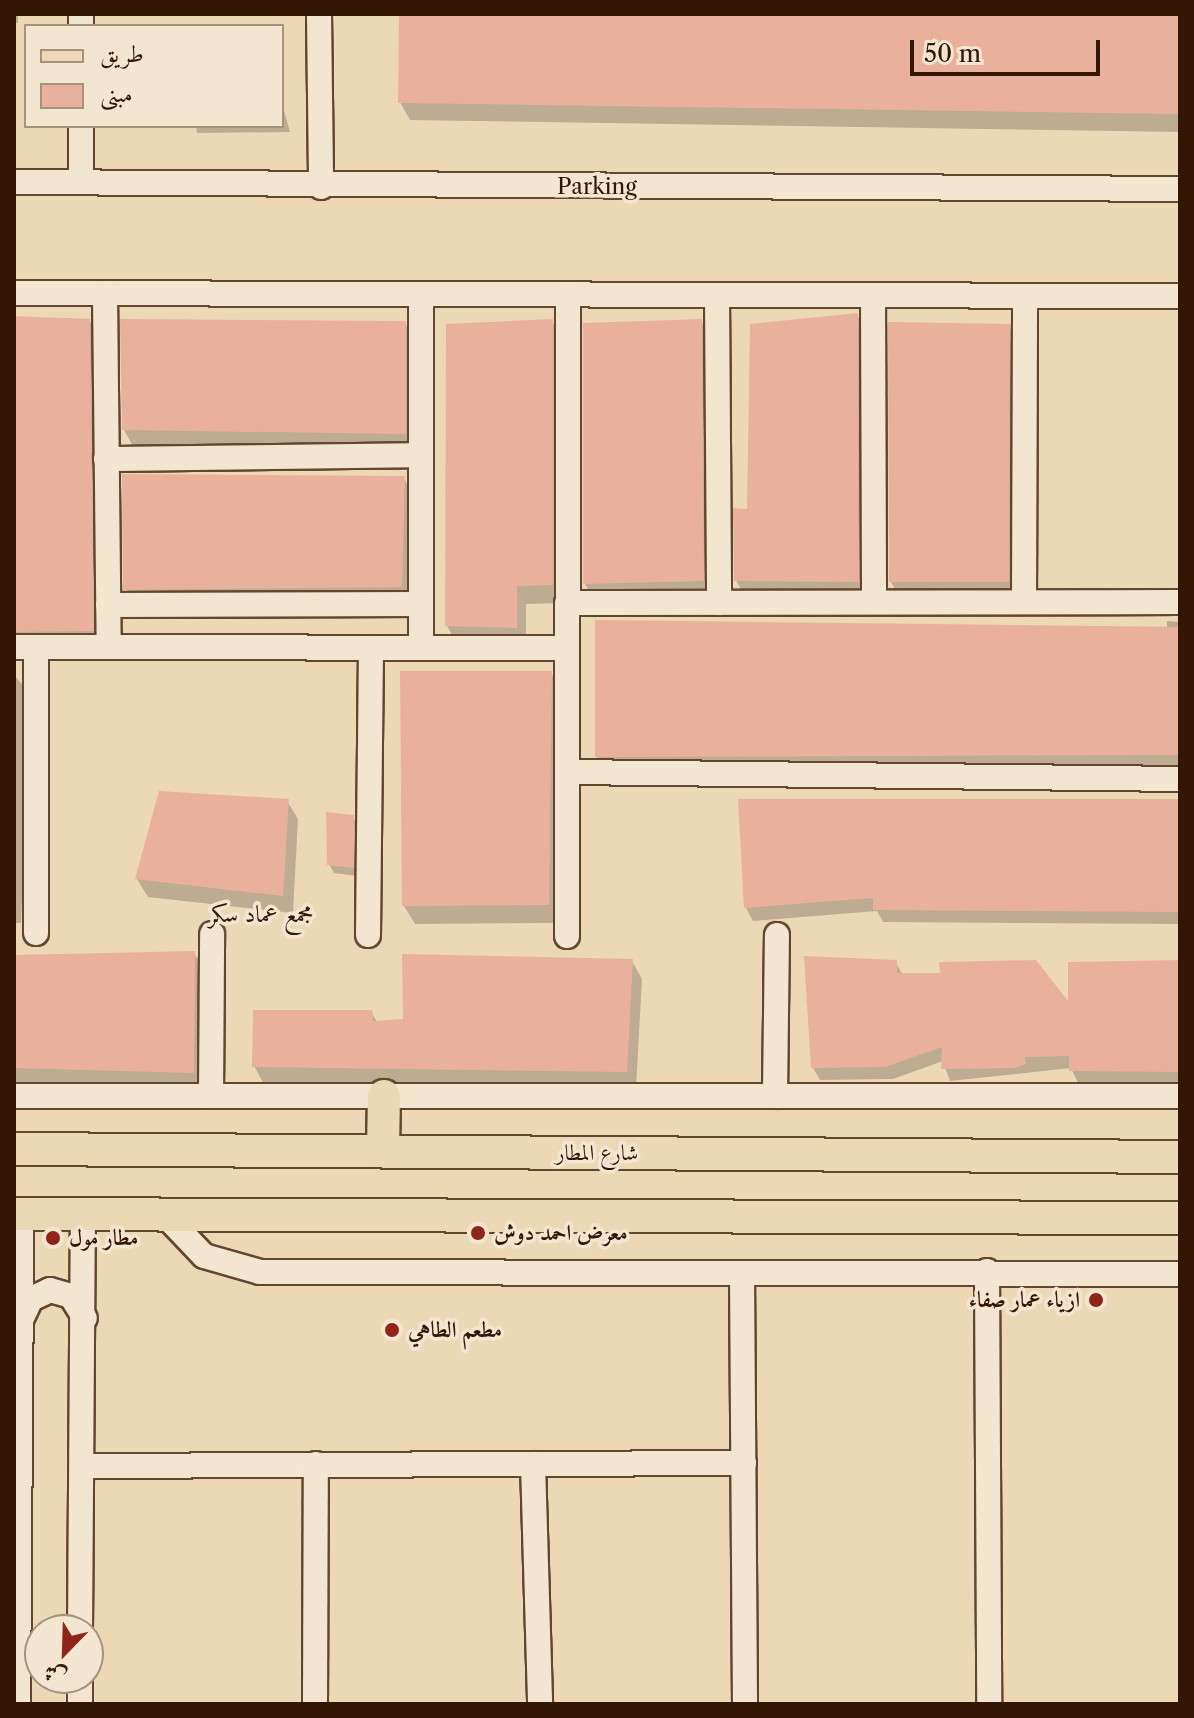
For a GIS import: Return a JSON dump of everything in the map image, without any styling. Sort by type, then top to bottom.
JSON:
[{"type":"main road","points":[[383,1151],[384,1096]]},
{"type":"main road","name":"شارع المطار","points":[[14,1149],[1180,1157]]},
{"type":"main road","points":[[18,1214],[1180,1218]]},
{"type":"street","points":[[319,14],[321,187]]},
{"type":"street","points":[[81,128],[81,182]]},
{"type":"street","name":"Parking","points":[[14,182],[321,187],[1180,189]]},
{"type":"street","points":[[14,293],[873,298],[1180,296]]},
{"type":"street","points":[[105,293],[109,647]]},
{"type":"street","points":[[421,295],[421,648]]},
{"type":"street","points":[[567,936],[568,296]]},
{"type":"street","points":[[717,297],[719,603]]},
{"type":"street","points":[[1024,602],[1025,297]]},
{"type":"street","points":[[873,298],[874,602]]},
{"type":"street","points":[[106,459],[421,455]]},
{"type":"street","points":[[567,603],[1180,602]]},
{"type":"street","points":[[108,605],[420,604]]},
{"type":"street","points":[[36,933],[25,647],[567,648]]},
{"type":"street","points":[[368,935],[371,648]]},
{"type":"street","points":[[567,772],[1180,779]]},
{"type":"street","points":[[211,1096],[212,934]]},
{"type":"street","points":[[775,1096],[777,935]]},
{"type":"street","points":[[14,1096],[1180,1096]]},
{"type":"street","points":[[163,1213],[188,1244],[241,1270],[1180,1274]]},
{"type":"street","points":[[18,1214],[22,1318],[17,1433],[18,1704]]},
{"type":"street","points":[[80,1614],[85,1320],[83,1214]]},
{"type":"street","points":[[987,1271],[989,1704]]},
{"type":"street","points":[[742,1273],[745,1704]]},
{"type":"street","points":[[22,1318],[31,1299],[50,1290],[71,1296],[85,1320]]},
{"type":"street","points":[[82,1466],[744,1463]]},
{"type":"street","points":[[315,1704],[316,1464]]},
{"type":"street","points":[[533,1464],[540,1704]]},
{"type":"building","points":[[399,14],[1180,14],[1180,114],[398,103]]},
{"type":"building","points":[[858,313],[859,582],[734,581],[733,508],[747,509],[750,324]]},
{"type":"building","points":[[14,316],[90,319],[94,631],[14,632]]},
{"type":"building","points":[[120,319],[406,321],[406,434],[122,430]]},
{"type":"building","points":[[553,319],[553,585],[517,586],[517,628],[445,626],[446,324]]},
{"type":"building","points":[[702,319],[704,581],[583,584],[583,323]]},
{"type":"building","points":[[888,322],[1010,324],[1009,582],[889,582]]},
{"type":"building","points":[[122,474],[405,476],[402,587],[123,590]]},
{"type":"building","points":[[595,620],[1180,627],[1180,755],[595,757]]},
{"type":"building","points":[[400,671],[552,671],[549,905],[402,906]]},
{"type":"building","points":[[159,791],[289,799],[283,896],[135,879]]},
{"type":"building","points":[[738,799],[1180,799],[1180,912],[873,910],[873,898],[744,908]]},
{"type":"building","points":[[326,812],[354,815],[354,868],[327,865]]},
{"type":"building","points":[[195,951],[194,1073],[14,1068],[14,955]]},
{"type":"building","points":[[402,954],[633,959],[627,1072],[252,1067],[253,1010],[372,1010],[373,1021],[403,1019]]},
{"type":"building","points":[[804,956],[897,960],[897,973],[940,973],[939,962],[1036,960],[1068,1001],[1068,962],[1180,960],[1180,1072],[1069,1071],[1069,1056],[1025,1057],[1026,1064],[1014,1068],[941,1069],[942,1047],[885,1067],[811,1068]]},
{"type":"place","name":"معرض احمد دوش","points":[[478,1233]]},
{"type":"place","name":"مطار مول","points":[[53,1238]]},
{"type":"place","name":"ازياء عمار صفاء","points":[[1096,1300]]},
{"type":"place","name":"مطعم الطاهي","points":[[392,1330]]},
{"type":"district","name":"مجمع عماد سكر","points":[[261,914]]}]
